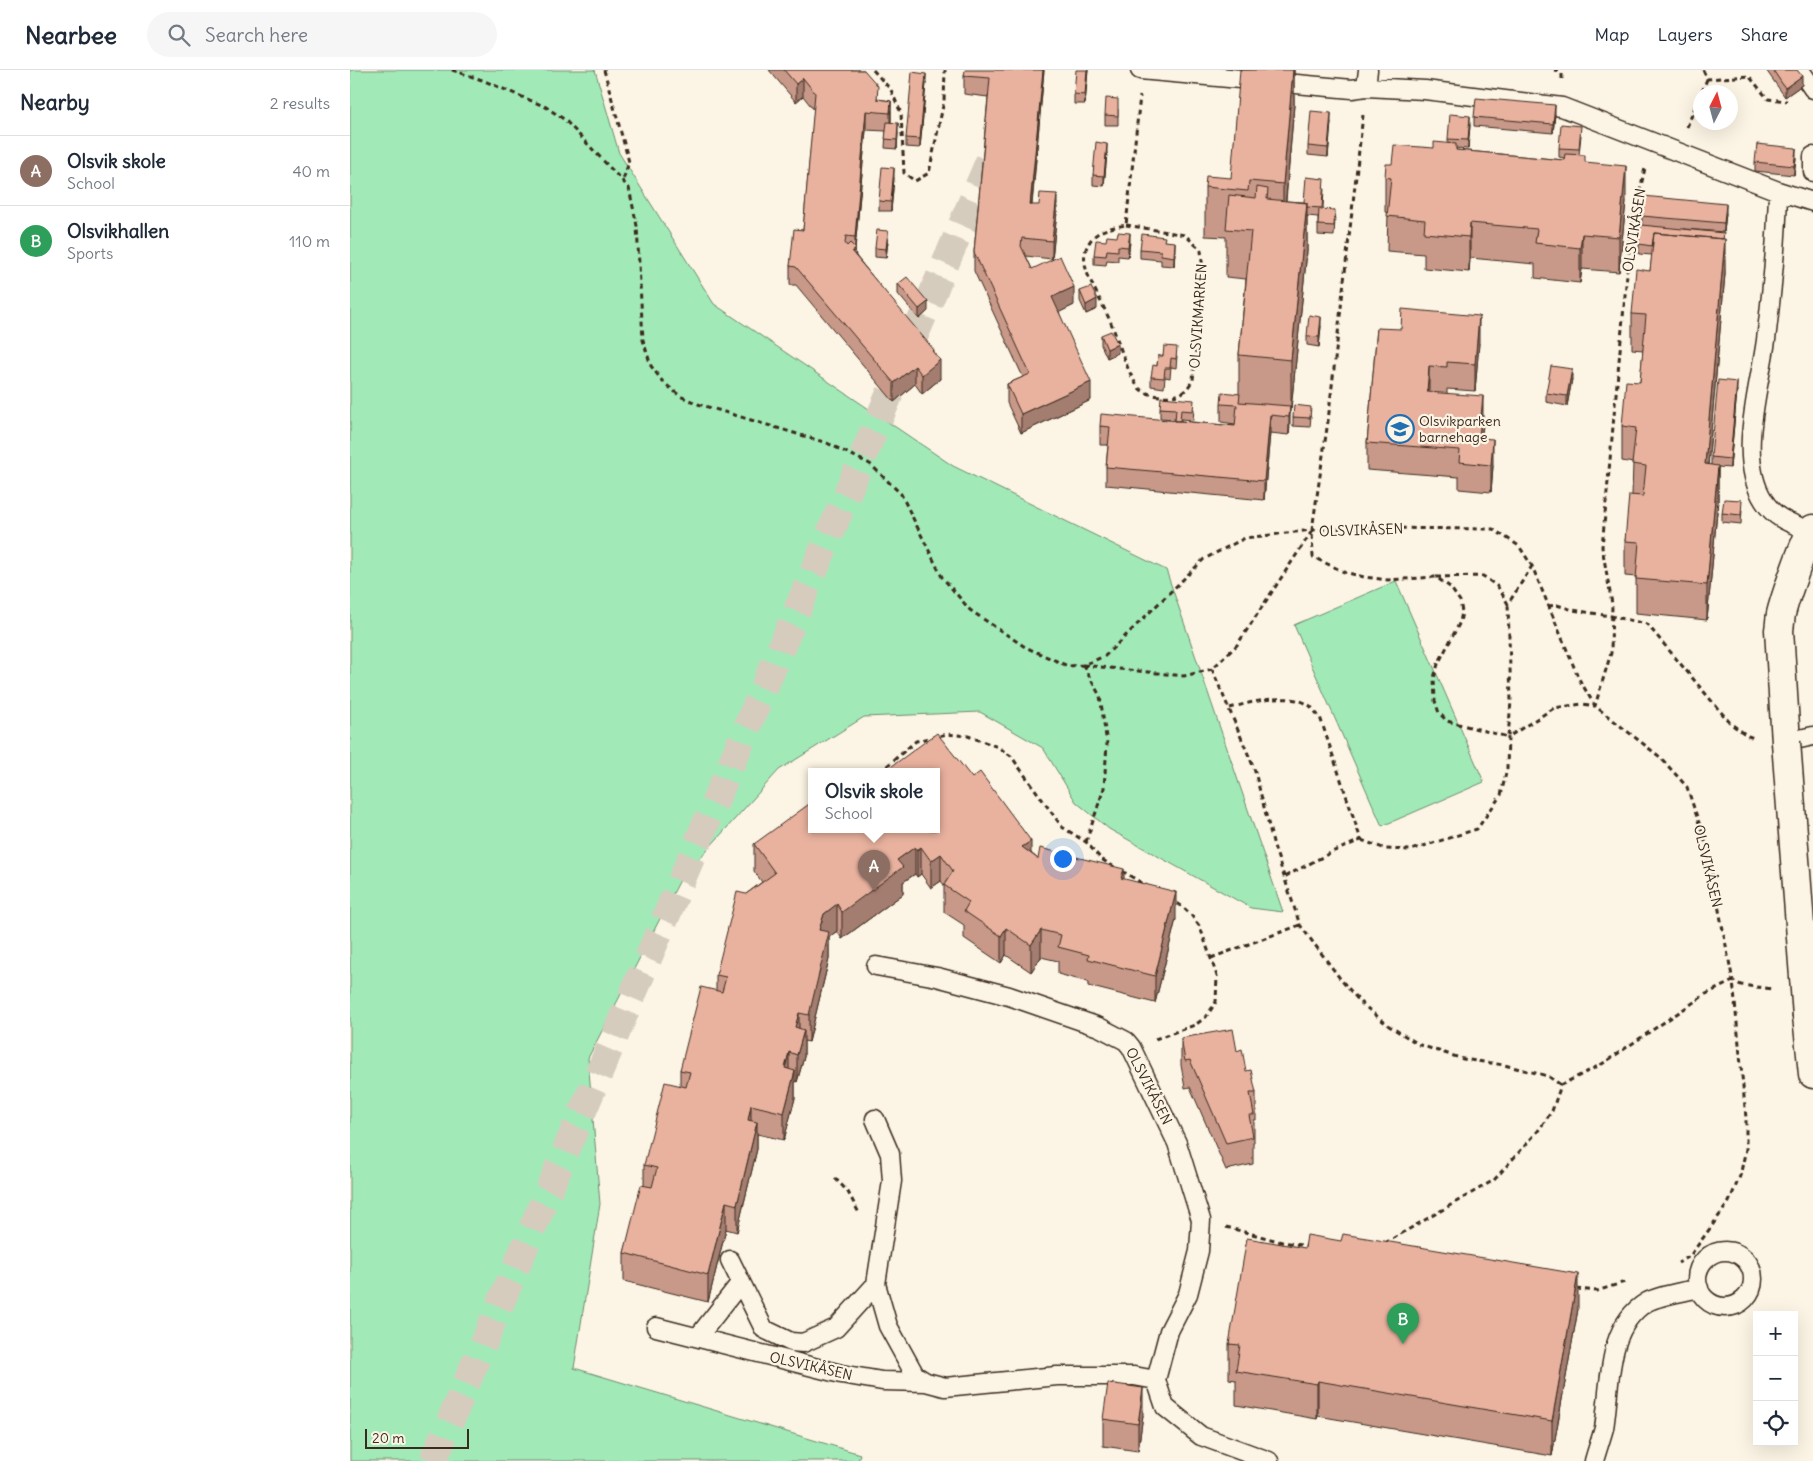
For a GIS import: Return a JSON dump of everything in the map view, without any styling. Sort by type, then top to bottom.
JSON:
[{"type":"street","points":[[1812,530],[1781,614],[1779,630],[1786,742],[1813,1074]]},
{"type":"lane","points":[[1142,70],[1352,89],[1367,79],[1425,90],[1562,107],[1778,191],[1813,202]]},
{"type":"lane","points":[[1800,70],[1813,89]]},
{"type":"lane","points":[[1813,156],[1813,172]]},
{"type":"lane","points":[[1778,191],[1773,279],[1766,342],[1752,420],[1751,455],[1756,484],[1764,500],[1778,518],[1812,530]]},
{"type":"lane","points":[[1786,742],[1813,736]]},
{"type":"lane","name":"OLSVIKÅSEN","points":[[656,1326],[841,1374],[882,1380],[926,1382],[945,1387],[1057,1376],[1134,1376],[1156,1380],[1169,1331],[1188,1294],[1199,1251],[1201,1220],[1177,1143],[1131,1047],[1126,1041],[1099,1027],[1009,996],[937,977],[876,966]]},
{"type":"lane","points":[[875,1120],[890,1154],[892,1181],[876,1284],[888,1326],[914,1375],[926,1382]]},
{"type":"lane","name":"OLSVIKÅSEN","points":[[730,1260],[764,1329],[792,1342],[804,1343],[836,1328],[876,1284]]},
{"type":"lane","points":[[698,1337],[741,1282]]},
{"type":"lane","points":[[1594,1461],[1604,1428],[1607,1390],[1617,1340],[1625,1325],[1635,1310],[1649,1301],[1699,1288]]},
{"type":"lane","points":[[1156,1380],[1165,1407],[1201,1436],[1269,1461]]},
{"type":"path","points":[[452,70],[482,80],[546,107],[565,120],[629,188],[637,226],[642,340],[651,366],[663,382],[680,396],[698,404],[827,443],[870,464],[901,494],[942,577],[970,610],[1025,647],[1068,666],[1083,664],[1105,656],[1204,559],[1245,538],[1312,530]]},
{"type":"path","points":[[604,70],[629,162],[623,180]]},
{"type":"path","points":[[873,70],[891,90],[901,112],[904,173],[915,181],[929,173],[944,101],[945,70]]},
{"type":"path","points":[[1126,225],[1142,70]]},
{"type":"path","points":[[1554,70],[1562,71]]},
{"type":"path","points":[[1703,70],[1707,79],[1705,85]]},
{"type":"path","points":[[1707,79],[1749,76],[1768,99],[1795,101]]},
{"type":"path","points":[[1083,664],[1184,676],[1212,669],[1237,644],[1312,530],[1328,421],[1367,79]]},
{"type":"path","name":"OLSVIKÅSEN","points":[[1595,706],[1611,653],[1612,604],[1602,547],[1631,230],[1651,141]]},
{"type":"path","name":"OLSVIKMARKEN","points":[[1126,225],[1185,234],[1201,250],[1203,273],[1193,380],[1188,388],[1178,395],[1162,396],[1146,393],[1139,388],[1088,274],[1084,257],[1086,248],[1094,237],[1103,230],[1126,225]]},
{"type":"path","name":"OLSVIKÅSEN","points":[[1436,577],[1388,580],[1344,572],[1312,557],[1312,530],[1364,528],[1493,529],[1519,546],[1532,566],[1579,679],[1595,706],[1660,757],[1686,787],[1706,844],[1732,982],[1746,1118],[1746,1149],[1740,1176],[1729,1202],[1690,1256],[1673,1266]]},
{"type":"path","points":[[1508,604],[1532,566]]},
{"type":"path","points":[[1284,877],[1332,852],[1361,840],[1386,849],[1411,850],[1477,828],[1501,795],[1507,768],[1511,701],[1508,604],[1498,587],[1483,576],[1436,577]]},
{"type":"path","points":[[1436,577],[1450,587],[1460,601],[1462,612],[1460,622],[1438,664],[1434,678],[1435,701],[1439,713],[1447,721],[1508,737],[1554,708],[1582,704],[1595,706]]},
{"type":"path","points":[[1548,606],[1557,605],[1573,610],[1647,624],[1731,724],[1748,736],[1763,741],[1786,742]]},
{"type":"path","points":[[1083,664],[1100,696],[1107,744],[1104,788],[1086,842]]},
{"type":"path","points":[[1212,669],[1254,768],[1274,846],[1300,925],[1361,1003],[1389,1026],[1420,1045],[1463,1059],[1548,1076],[1561,1085]]},
{"type":"path","points":[[1230,708],[1264,699],[1296,700],[1309,705],[1320,717],[1361,840]]},
{"type":"path","points":[[885,768],[916,742],[947,734],[968,736],[998,747],[1011,756],[1062,827],[1086,842],[1101,859],[1150,888]]},
{"type":"path","points":[[1131,1047],[1195,1025],[1206,1017],[1216,1002],[1217,976],[1200,927],[1183,907],[1166,897]]},
{"type":"path","points":[[1211,958],[1300,925]]},
{"type":"path","points":[[1380,1246],[1494,1180],[1538,1132],[1552,1111],[1561,1085],[1602,1064],[1706,994],[1732,982],[1779,990]]},
{"type":"path","points":[[1201,1220],[1282,1242],[1309,1246]]},
{"type":"path","points":[[1568,1288],[1597,1291],[1635,1279]]},
{"type":"green space","points":[[350,70],[595,70],[619,153],[714,304],[953,466],[1166,570],[1283,912],[1251,908],[1109,829],[1076,802],[1043,748],[980,712],[864,717],[779,770],[680,880],[588,1058],[600,1204],[574,1368],[860,1454],[858,1461],[350,1461]]},
{"type":"green space","points":[[1396,581],[1484,782],[1382,826],[1294,625]]},
{"type":"building","points":[[784,70],[864,70],[878,86],[877,99],[891,101],[890,113],[866,111],[855,237],[846,236],[845,243],[847,246],[850,243],[856,249],[852,252],[934,350],[932,351],[940,360],[922,375],[915,366],[894,383],[796,267],[790,266],[794,229],[803,230],[815,93],[803,78],[796,84]]},
{"type":"building","points":[[965,70],[1043,70],[1030,205],[1039,205],[1040,193],[1057,194],[1052,241],[1022,238],[1021,246],[1032,269],[1060,256],[1074,287],[1052,297],[1091,382],[1021,414],[1007,384],[1030,374],[974,252],[990,78],[964,76]]},
{"type":"building","points":[[1076,70],[1087,70],[1085,95],[1074,94]]},
{"type":"building","points":[[1240,70],[1293,70],[1283,184],[1249,181],[1248,191],[1205,187],[1206,176],[1231,178]]},
{"type":"building","points":[[1773,70],[1797,70],[1802,76],[1785,88]]},
{"type":"building","points":[[912,72],[926,74],[920,139],[906,138]]},
{"type":"building","points":[[1106,98],[1118,99],[1118,116],[1105,115]]},
{"type":"building","points":[[1476,98],[1555,105],[1553,124],[1474,117]]},
{"type":"building","points":[[1311,111],[1331,113],[1328,148],[1308,146]]},
{"type":"building","points":[[1450,114],[1470,116],[1468,140],[1448,139]]},
{"type":"building","points":[[887,122],[898,123],[897,140],[885,139]]},
{"type":"building","points":[[1561,124],[1581,126],[1579,149],[1559,148]]},
{"type":"building","points":[[1096,142],[1107,144],[1104,176],[1093,175]]},
{"type":"building","points":[[1434,142],[1456,144],[1456,150],[1564,160],[1565,154],[1585,155],[1585,162],[1626,166],[1619,237],[1582,234],[1580,248],[1535,243],[1537,229],[1470,223],[1469,237],[1424,233],[1425,220],[1387,216],[1391,178],[1385,177],[1386,164],[1392,164],[1394,145],[1434,148]]},
{"type":"building","points":[[1757,144],[1796,148],[1794,166],[1755,162]]},
{"type":"building","points":[[882,167],[894,168],[891,202],[879,201]]},
{"type":"building","points":[[1306,177],[1324,179],[1322,208],[1307,207],[1307,203],[1304,202]]},
{"type":"building","points":[[1257,187],[1268,189],[1267,199],[1307,203],[1291,360],[1239,355],[1251,231],[1226,229],[1229,195],[1256,198]]},
{"type":"building","points":[[1643,196],[1726,204],[1724,223],[1642,216]]},
{"type":"building","points":[[1319,209],[1335,210],[1334,226],[1318,225]]},
{"type":"building","points":[[1641,225],[1724,233],[1723,239],[1654,233],[1652,246],[1639,244]]},
{"type":"building","points":[[877,230],[888,231],[886,249],[875,248]]},
{"type":"building","points":[[1118,232],[1130,233],[1128,247],[1118,246],[1118,251],[1107,250],[1106,256],[1094,255],[1096,240],[1106,241],[1107,236],[1117,237]]},
{"type":"building","points":[[1654,233],[1725,239],[1705,464],[1718,466],[1707,585],[1636,579],[1639,542],[1625,541],[1629,495],[1643,496],[1646,466],[1632,464],[1636,428],[1622,426],[1626,381],[1640,382],[1646,315],[1632,314],[1636,269],[1650,271]]},
{"type":"building","points":[[1142,234],[1165,237],[1164,241],[1175,242],[1174,257],[1161,255],[1161,251],[1140,249]]},
{"type":"building","points":[[907,277],[928,302],[919,309],[898,284]]},
{"type":"building","points":[[1091,287],[1097,299],[1086,305],[1080,291]]},
{"type":"building","points":[[1402,309],[1479,316],[1475,364],[1447,362],[1447,367],[1429,366],[1427,392],[1483,396],[1479,438],[1493,439],[1491,465],[1459,462],[1460,450],[1367,443],[1377,328],[1401,329]]},
{"type":"building","points":[[1309,315],[1321,317],[1319,337],[1307,336]]},
{"type":"building","points":[[1111,331],[1118,344],[1107,349],[1101,335]]},
{"type":"building","points":[[1164,346],[1177,347],[1176,359],[1171,358],[1170,368],[1165,368],[1164,378],[1151,377],[1153,365],[1157,366],[1158,356],[1163,356]]},
{"type":"building","points":[[1551,366],[1572,369],[1567,396],[1546,393]]},
{"type":"building","points":[[1718,380],[1737,382],[1730,459],[1711,457]]},
{"type":"building","points":[[1222,392],[1240,394],[1239,402],[1290,406],[1289,417],[1270,415],[1264,481],[1106,467],[1110,427],[1100,426],[1101,414],[1235,426],[1237,405],[1221,404]]},
{"type":"building","points":[[1161,397],[1194,400],[1193,411],[1181,410],[1180,421],[1175,421],[1176,409],[1160,408]]},
{"type":"building","points":[[1294,405],[1311,407],[1310,418],[1293,417]]},
{"type":"building","points":[[1724,499],[1742,500],[1741,515],[1722,513]]},
{"type":"building","points":[[937,733],[972,778],[980,772],[1031,841],[1022,847],[1038,859],[1040,848],[1124,869],[1121,878],[1176,892],[1155,976],[1088,959],[1089,955],[1058,947],[1061,935],[1041,930],[1031,945],[1006,928],[1001,936],[964,911],[969,902],[944,885],[953,871],[941,854],[931,861],[921,847],[917,850],[915,847],[897,860],[903,867],[842,912],[837,904],[824,914],[819,930],[829,932],[809,1015],[799,1013],[795,1027],[804,1030],[797,1055],[789,1052],[785,1068],[795,1071],[784,1113],[751,1105],[748,1120],[757,1122],[737,1205],[726,1202],[708,1275],[624,1253],[641,1185],[652,1187],[657,1168],[644,1165],[665,1082],[686,1087],[690,1072],[680,1070],[701,987],[722,992],[726,977],[716,975],[737,892],[746,894],[775,873],[754,844],[808,805],[808,833],[940,833],[940,768],[889,768]]},
{"type":"building","points":[[1233,1029],[1237,1051],[1242,1049],[1246,1071],[1251,1070],[1256,1093],[1250,1093],[1254,1115],[1249,1115],[1253,1137],[1226,1143],[1190,1060],[1185,1061],[1181,1038]]},
{"type":"building","points":[[1343,1234],[1578,1274],[1552,1421],[1318,1381],[1317,1384],[1236,1371],[1240,1345],[1229,1344],[1247,1238],[1305,1248],[1307,1235],[1341,1241]]},
{"type":"building","points":[[1108,1383],[1143,1388],[1138,1424],[1103,1419]]},
{"type":"tunnel","points":[[433,1461],[994,150]]},
{"type":"place","name":"Olsvikparken barnehage","points":[[1400,429]]},
{"type":"place","name":"Olsvik skole","points":[[874,891]]},
{"type":"place","name":"Olsvikhallen","points":[[1403,1344]]}]
